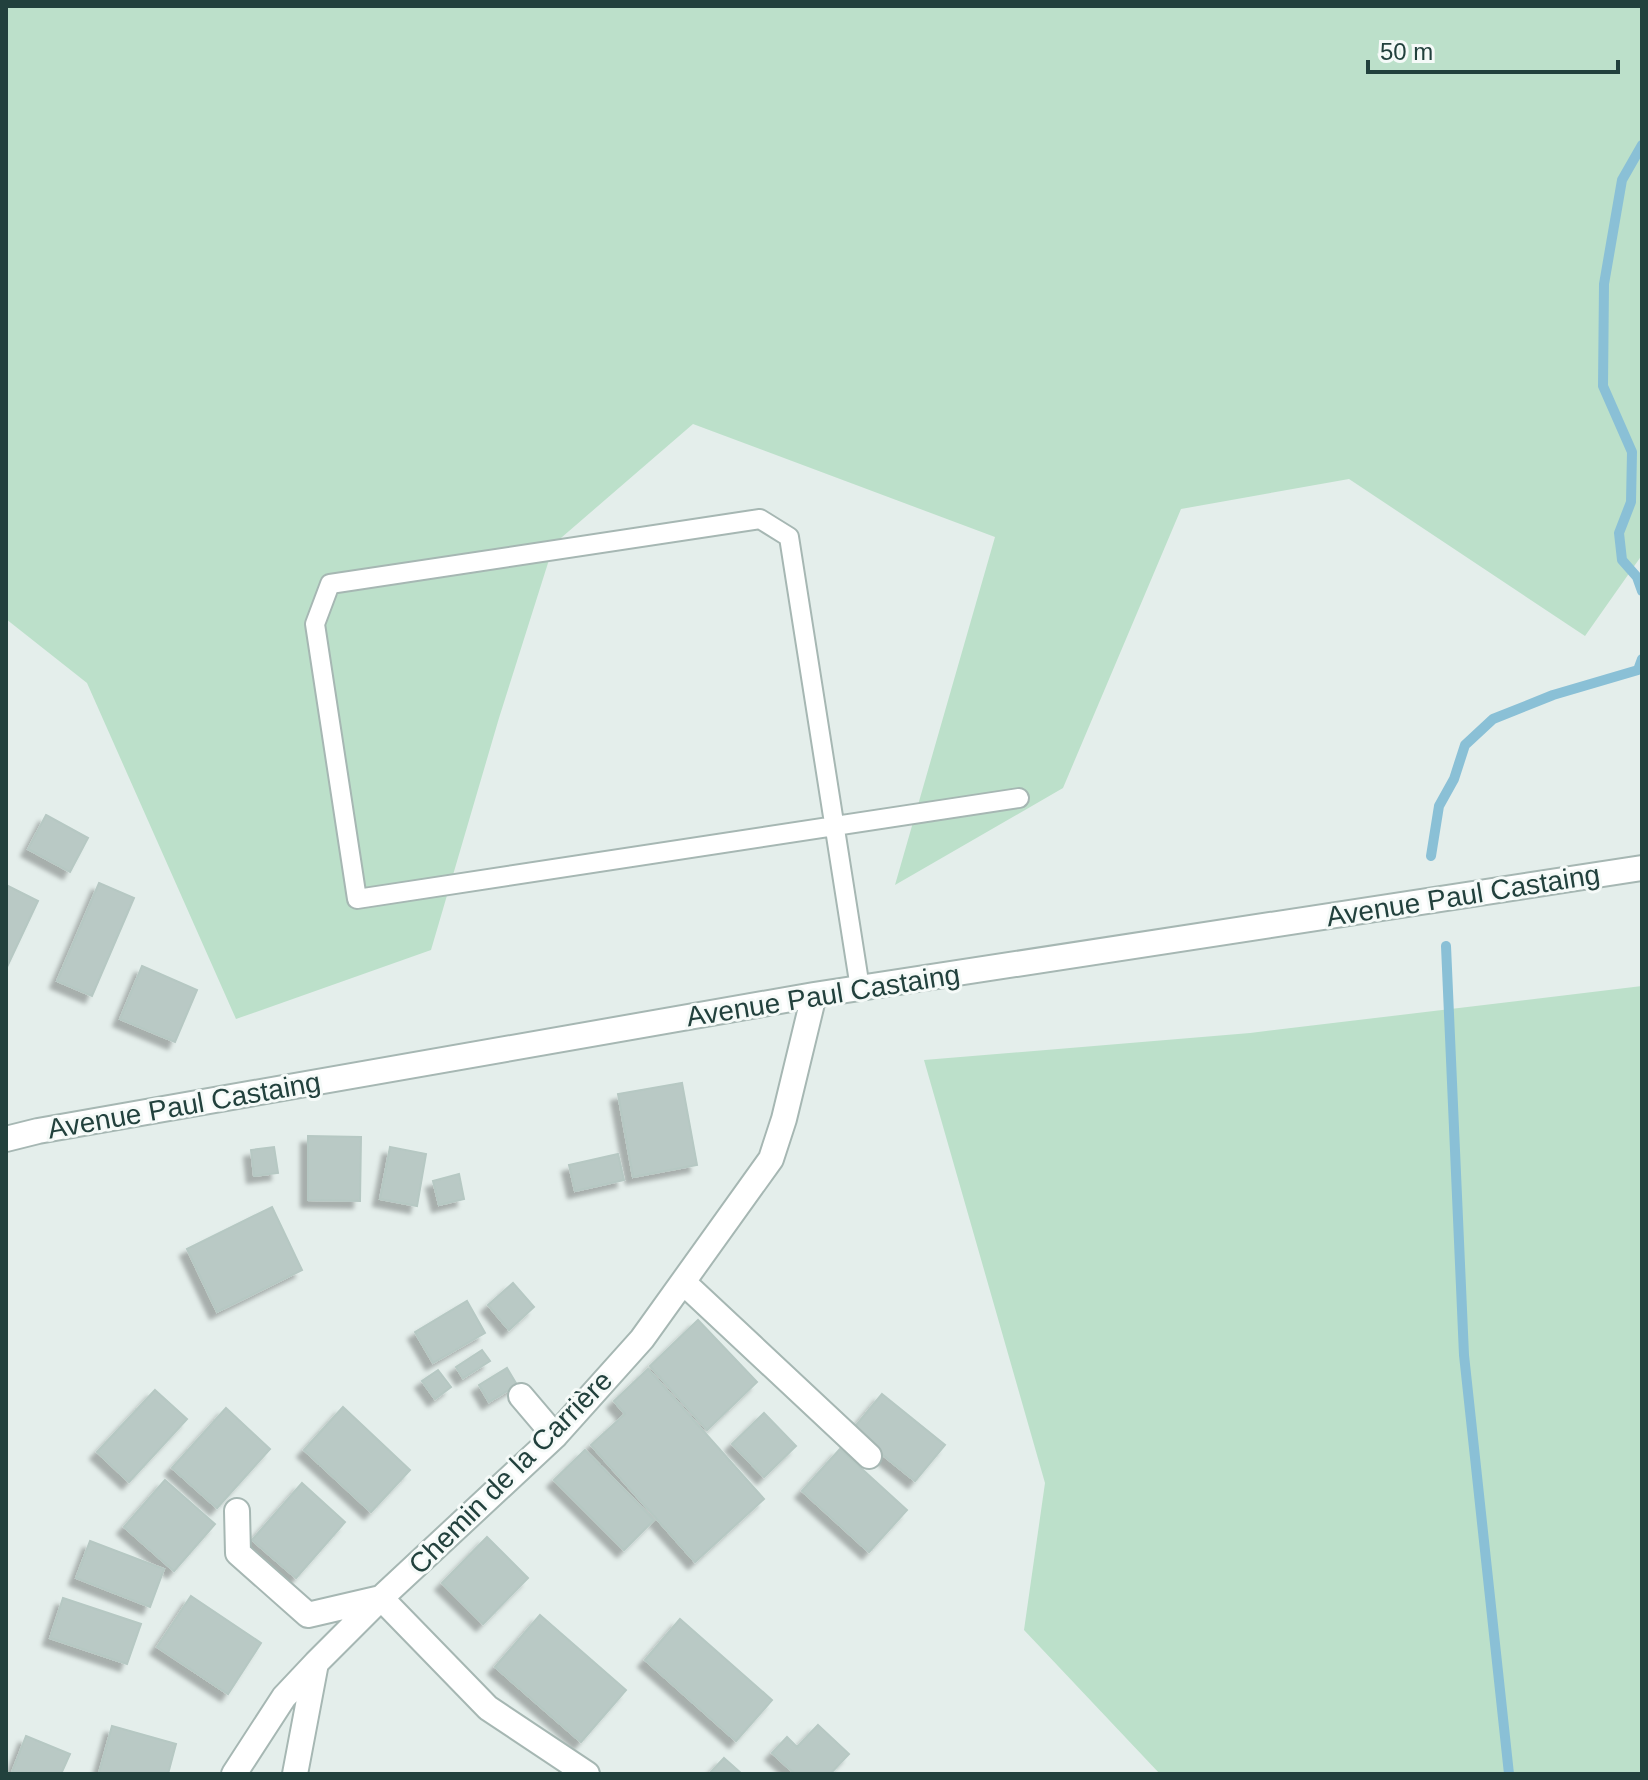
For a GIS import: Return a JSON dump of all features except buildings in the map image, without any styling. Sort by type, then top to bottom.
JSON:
[{"type":"street","name":"Avenue Paul Castaing","points":[[6,1139],[69,1125],[814,995],[1642,868]]},
{"type":"street","name":"Chemin de la Carrière","points":[[234,1774],[284,1697],[381,1598],[555,1436],[642,1339],[771,1159],[814,995]]},
{"type":"street","points":[[683,1282],[869,1456]]},
{"type":"street","points":[[521,1396],[555,1436]]},
{"type":"street","points":[[237,1511],[238,1553],[308,1615],[381,1598],[488,1708],[587,1774]]},
{"type":"street","points":[[295,1774],[316,1663]]},
{"type":"lane","points":[[860,988],[833,827],[789,537],[760,519],[330,584],[315,624],[357,899],[833,827],[1019,798]]},
{"type":"green space","points":[[6,6],[1642,6],[1642,555],[1585,636],[1349,479],[1181,509],[1063,788],[895,885],[995,537],[693,424],[554,544],[431,950],[236,1019],[87,683],[6,619]]},
{"type":"green space","points":[[1642,986],[1642,1774],[1160,1774],[1024,1630],[1045,1483],[924,1060],[1250,1033]]},
{"type":"waterway","points":[[1642,145],[1622,180],[1604,284],[1603,386],[1632,452],[1631,502],[1619,533],[1622,560],[1637,577],[1642,591]]},
{"type":"waterway","points":[[1431,856],[1439,806],[1454,779],[1465,745],[1493,719],[1553,695],[1638,670],[1642,659]]},
{"type":"waterway","points":[[1446,946],[1464,1355],[1509,1774]]}]
